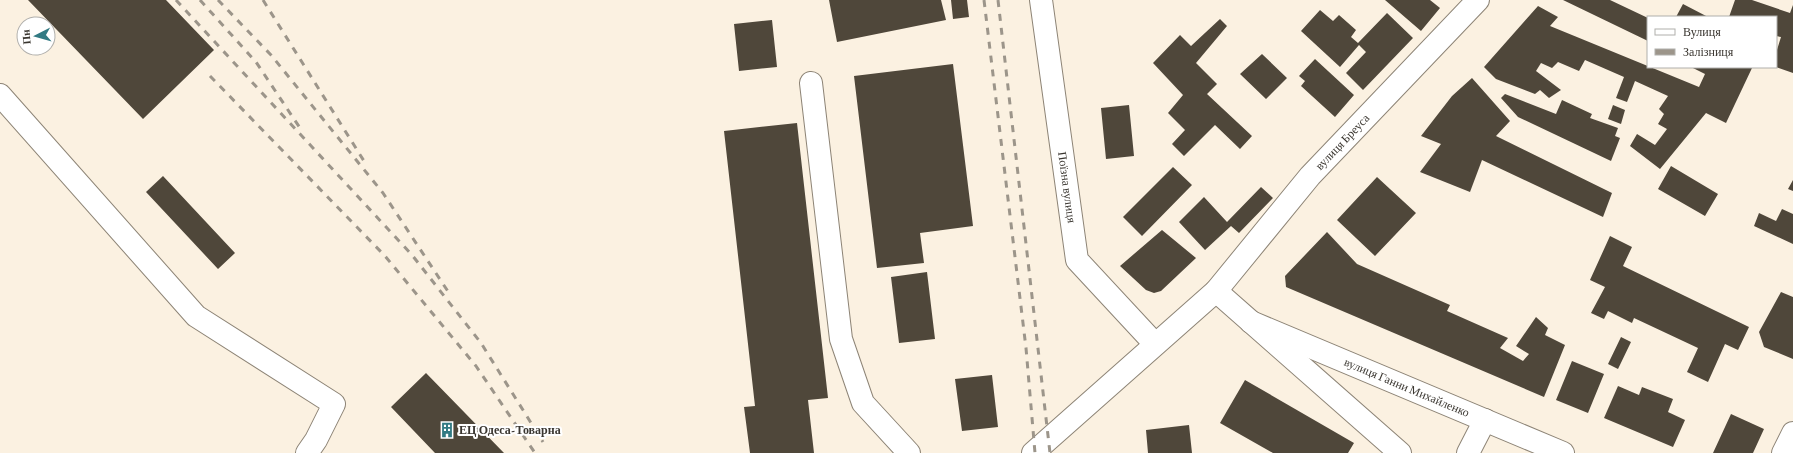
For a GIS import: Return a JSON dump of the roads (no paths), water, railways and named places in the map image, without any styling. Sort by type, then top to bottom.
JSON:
[{"type":"street","name":"Поїзна вулиця","points":[[1041,0],[1077,260],[1155,344]]},
{"type":"street","name":"вулиця Бреуса","points":[[1033,453],[1216,291],[1310,176],[1478,0]]},
{"type":"street","points":[[811,83],[841,339],[863,403],[909,453]]},
{"type":"street","points":[[0,95],[196,316],[334,404],[316,440],[306,453]]},
{"type":"street","name":"вулиця Ганни Михайленко","points":[[1216,291],[1400,453]]},
{"type":"street","name":"вулиця Ганни Михайленко","points":[[1251,322],[1562,453]]},
{"type":"street","points":[[1468,453],[1485,420]]},
{"type":"street","points":[[1782,453],[1793,433]]},
{"type":"railway","points":[[176,0],[412,255],[481,343],[543,442]]},
{"type":"railway","points":[[200,0],[256,62],[302,131]]},
{"type":"railway","points":[[218,0],[271,55],[383,193],[451,296]]},
{"type":"railway","points":[[263,0],[364,161]]},
{"type":"railway","points":[[984,0],[1026,348],[1035,453]]},
{"type":"railway","points":[[998,0],[1050,453]]},
{"type":"railway","points":[[210,76],[385,256],[476,366],[535,453]]},
{"type":"place","name":"ЕЦ Одеса-Товарна","points":[[447,430]]}]
